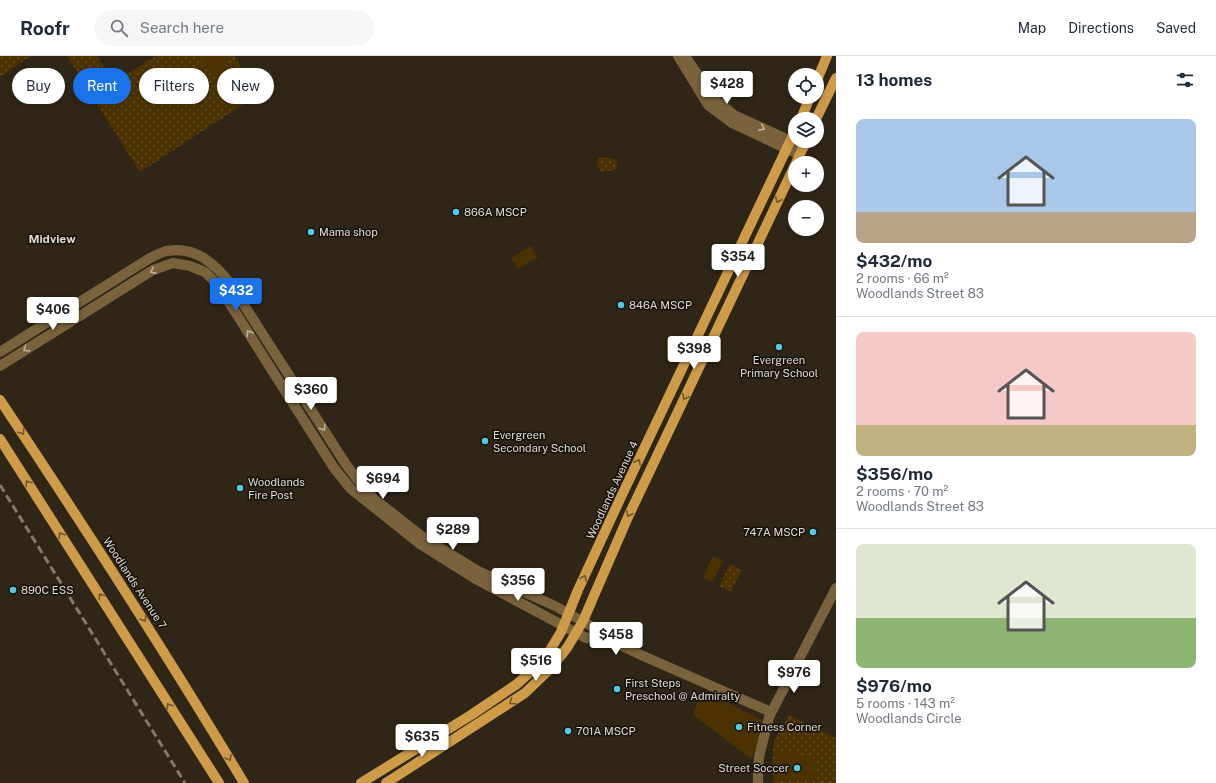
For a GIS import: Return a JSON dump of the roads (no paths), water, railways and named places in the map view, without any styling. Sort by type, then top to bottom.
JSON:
[{"type":"main road","points":[[822,68],[827,56]]},
{"type":"main road","points":[[819,112],[836,78]]},
{"type":"main road","name":"Woodlands Avenue 4","points":[[361,783],[517,684],[547,655],[564,625],[621,497],[788,146]]},
{"type":"main road","points":[[386,783],[525,693],[549,670],[567,648],[583,622],[628,517],[800,154]]},
{"type":"main road","name":"Woodlands Avenue 7","points":[[0,400],[123,586],[244,783]]},
{"type":"main road","points":[[0,439],[219,783]]},
{"type":"street","points":[[678,56],[708,105],[732,123],[788,139]]},
{"type":"street","points":[[685,56],[714,98],[734,115],[788,139]]},
{"type":"street","points":[[0,352],[144,262],[166,251],[182,250],[201,256],[217,267],[230,283],[345,462],[373,498],[424,538],[478,571],[555,606],[591,626],[601,636],[771,712]]},
{"type":"street","points":[[0,366],[153,270],[173,263],[190,266],[205,272],[218,285],[334,468],[351,489],[420,544],[480,581],[586,638],[601,636]]},
{"type":"street","points":[[758,783],[759,757],[766,726],[771,712],[797,665],[836,588]]},
{"type":"railway","points":[[0,485],[185,783]]},
{"type":"place","name":"866A MSCP","points":[[456,212]]},
{"type":"place","name":"Mama shop","points":[[311,232]]},
{"type":"place","name":"846A MSCP","points":[[621,305]]},
{"type":"place","name":"Evergreen Primary School","points":[[779,347]]},
{"type":"place","name":"Evergreen Secondary School","points":[[485,441]]},
{"type":"place","name":"Woodlands Fire Post","points":[[240,488]]},
{"type":"place","name":"747A MSCP","points":[[813,532]]},
{"type":"place","name":"890C ESS","points":[[13,590]]},
{"type":"place","name":"First Steps Preschool @ Admiralty","points":[[617,689]]},
{"type":"place","name":"Fitness Corner","points":[[739,727]]},
{"type":"place","name":"701A MSCP","points":[[568,731]]},
{"type":"place","name":"Street Soccer","points":[[797,768]]},
{"type":"district","name":"Midview","points":[[52,239]]}]
